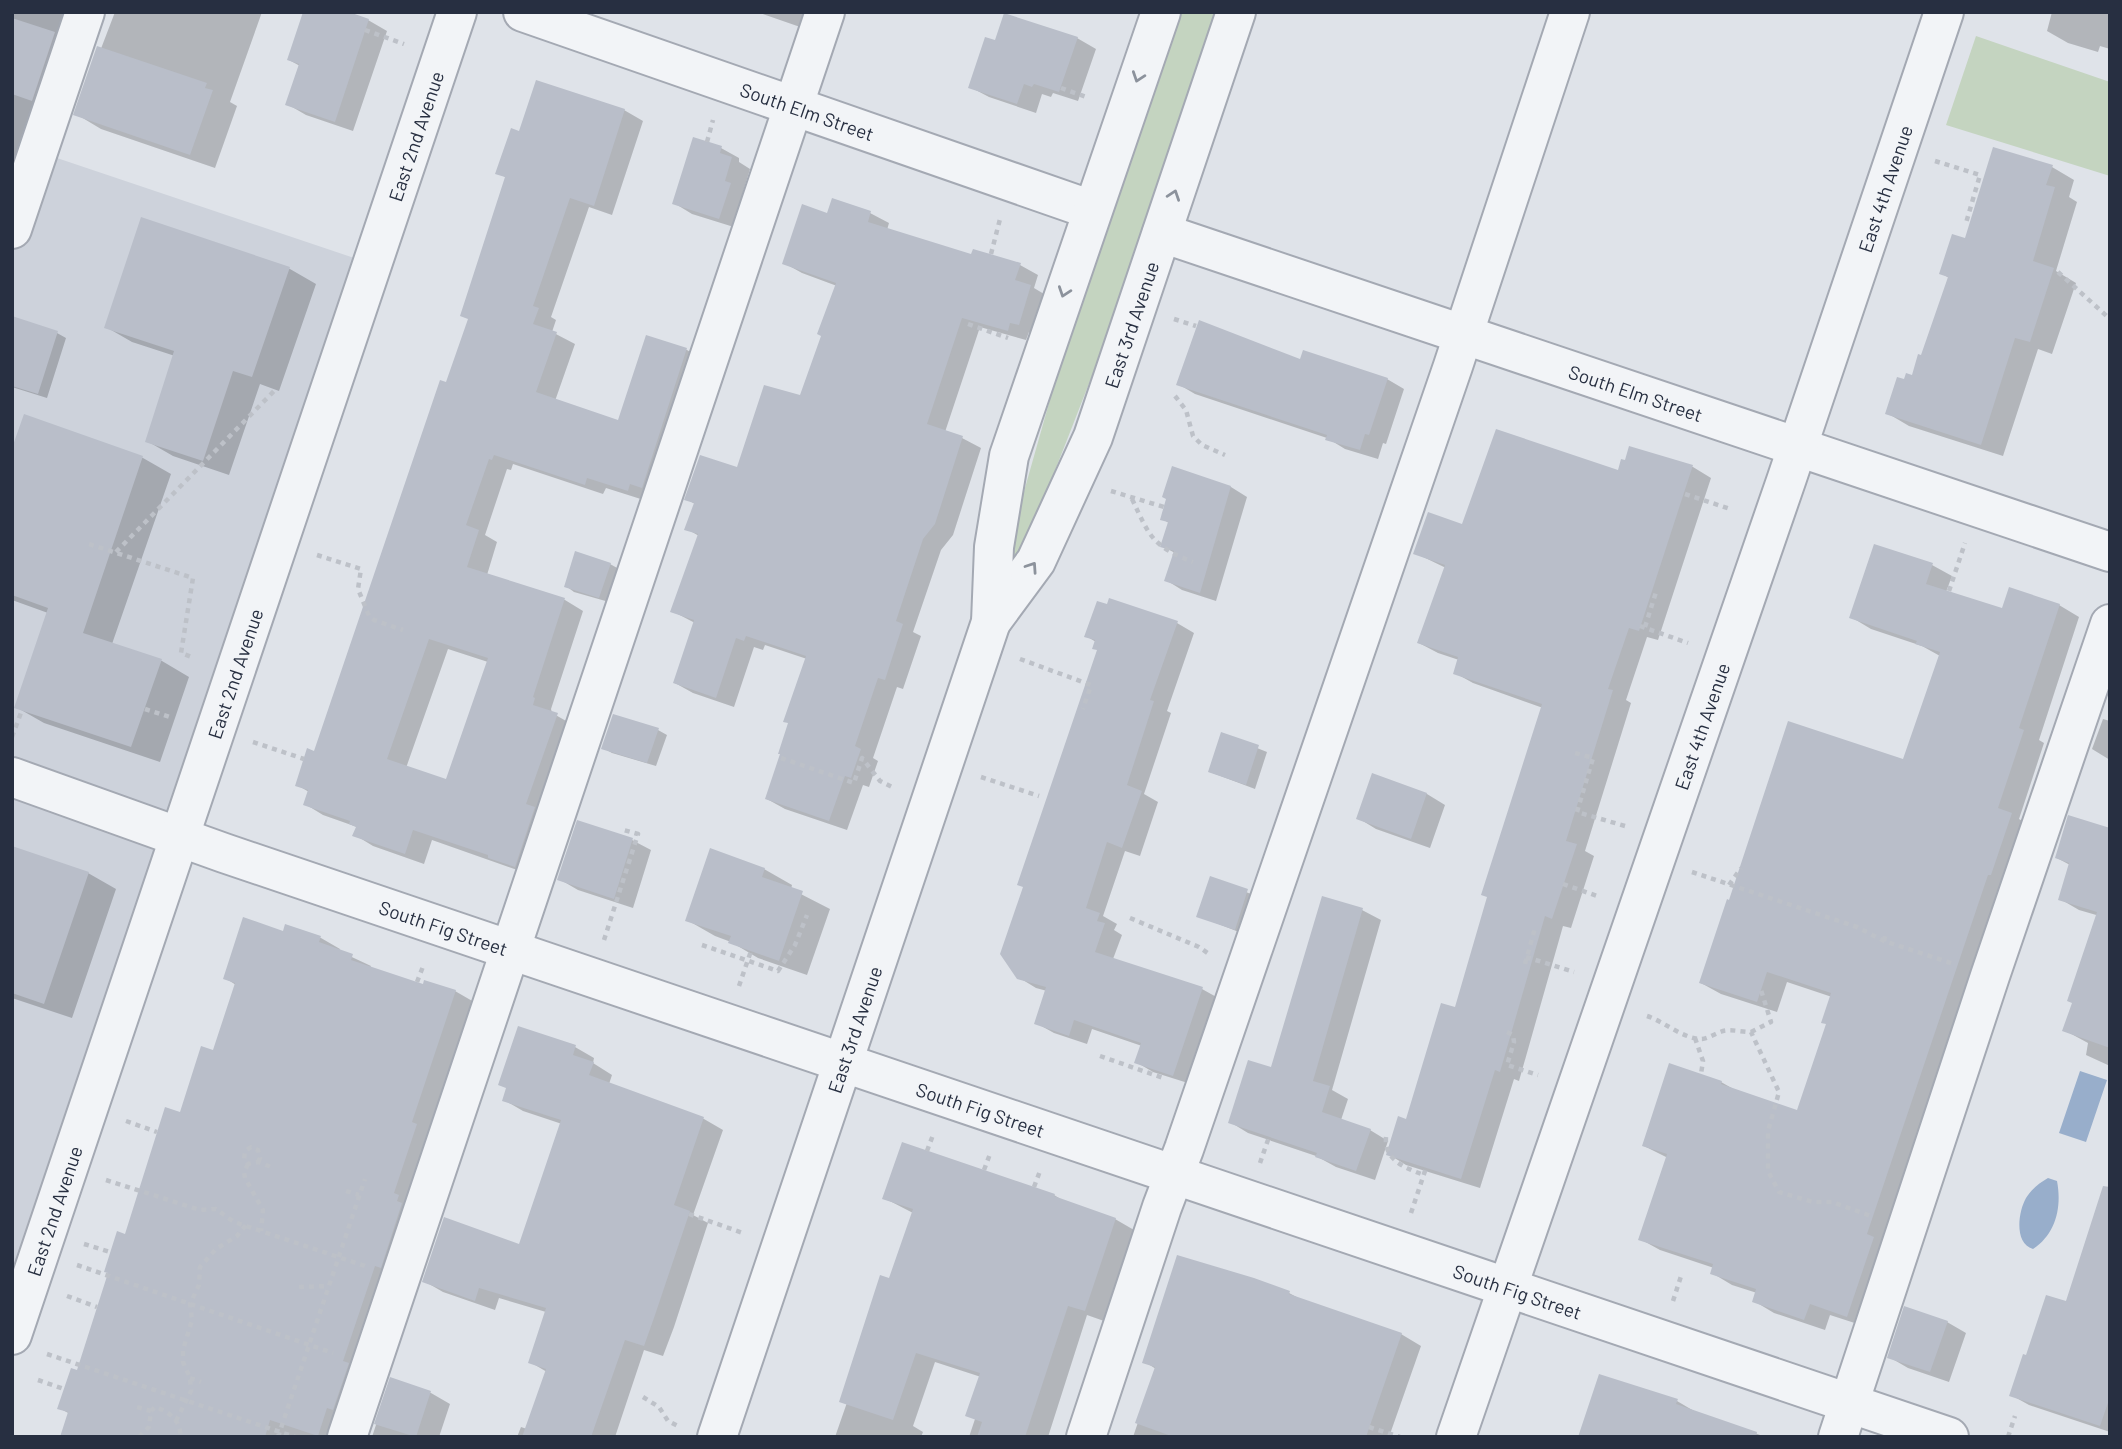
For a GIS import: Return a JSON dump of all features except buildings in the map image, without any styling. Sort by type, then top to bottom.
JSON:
[{"type":"street","points":[[12,229],[85,12]]},
{"type":"street","name":"East 2nd Avenue","points":[[12,1335],[457,12]]},
{"type":"street","name":"South Elm Street","points":[[523,12],[1092,210]]},
{"type":"street","points":[[347,1437],[825,12]]},
{"type":"street","name":"East 3rd Avenue","points":[[702,1433],[780,1247],[987,634],[994,547],[1009,456],[1161,12]]},
{"type":"street","name":"East 3rd Avenue","points":[[987,634],[1037,561],[1093,437],[1236,12]]},
{"type":"street","points":[[1086,1437],[1463,334],[1570,12]]},
{"type":"street","name":"East 4th Avenue","points":[[1456,1437],[1944,12]]},
{"type":"street","name":"South Elm Street","points":[[1161,233],[2110,552]]},
{"type":"street","points":[[1843,1420],[2110,624]]},
{"type":"street","name":"South Fig Street","points":[[12,777],[225,853],[1507,1286],[1843,1420],[1949,1437]]},
{"type":"path","points":[[365,30],[395,41]]},
{"type":"path","points":[[707,142],[716,109]]},
{"type":"path","points":[[1897,149],[1980,175],[1966,223]]},
{"type":"path","points":[[991,254],[1003,208]]},
{"type":"path","points":[[2058,272],[2110,319]]},
{"type":"path","points":[[968,324],[1017,340]]},
{"type":"path","points":[[116,552],[277,388]]},
{"type":"path","points":[[1175,396],[1186,410],[1193,436],[1202,445],[1225,455]]},
{"type":"path","points":[[1074,478],[1164,507]]},
{"type":"path","points":[[1685,494],[1730,509]]},
{"type":"path","points":[[1132,498],[1146,530],[1162,549],[1193,562]]},
{"type":"path","points":[[1949,591],[1966,539]]},
{"type":"path","points":[[89,544],[193,578],[181,653],[194,658]]},
{"type":"path","points":[[317,555],[361,569],[358,589],[369,616],[404,630]]},
{"type":"path","points":[[1657,589],[1642,627],[1725,656]]},
{"type":"path","points":[[987,634],[1091,685],[1083,709]]},
{"type":"path","points":[[145,709],[173,718]]},
{"type":"path","points":[[12,737],[22,710]]},
{"type":"path","points":[[216,729],[304,759]]},
{"type":"path","points":[[1575,753],[1593,758],[1577,812],[1662,837]]},
{"type":"path","points":[[781,758],[854,783],[863,758],[880,781],[892,788],[931,801]]},
{"type":"path","points":[[944,764],[1039,796]]},
{"type":"path","points":[[593,978],[638,834],[620,829]]},
{"type":"path","points":[[1729,885],[1741,868]]},
{"type":"path","points":[[1698,874],[1857,927],[1884,941],[1990,976]]},
{"type":"path","points":[[702,945],[778,971],[795,945],[807,915]]},
{"type":"path","points":[[1130,918],[1199,947],[1209,954],[1211,961]]},
{"type":"path","points":[[1525,964],[1535,928]]},
{"type":"path","points":[[1884,941],[1886,933]]},
{"type":"path","points":[[1526,957],[1611,983]]},
{"type":"path","points":[[417,982],[425,961]]},
{"type":"path","points":[[1647,1016],[1663,1021],[1678,1032],[1704,1039],[1726,1030],[1751,1032],[1771,1022],[1761,990]]},
{"type":"path","points":[[1507,1032],[1513,1035],[1514,1042],[1507,1065],[1575,1089]]},
{"type":"path","points":[[1751,1032],[1779,1092],[1768,1131],[1768,1171],[1779,1192],[1812,1202],[1832,1202],[1906,1228]]},
{"type":"path","points":[[1694,1037],[1703,1061],[1702,1074]]},
{"type":"path","points":[[1100,1056],[1172,1081]]},
{"type":"path","points":[[125,1120],[157,1132]]},
{"type":"path","points":[[1386,1136],[1387,1150],[1392,1158],[1402,1166],[1424,1175]]},
{"type":"path","points":[[1258,1170],[1269,1137]]},
{"type":"path","points":[[248,1164],[243,1156],[251,1147],[260,1153],[257,1162]]},
{"type":"path","points":[[248,1164],[257,1162],[274,1168]]},
{"type":"path","points":[[248,1164],[244,1172],[245,1178],[263,1210],[261,1231]]},
{"type":"path","points":[[1398,1250],[1426,1168]]},
{"type":"path","points":[[106,1179],[200,1210],[216,1209],[227,1218],[261,1231],[401,1278]]},
{"type":"path","points":[[279,1434],[365,1179]]},
{"type":"path","points":[[346,1191],[359,1195]]},
{"type":"path","points":[[689,1213],[780,1247]]},
{"type":"path","points":[[176,1421],[191,1391],[190,1378],[183,1363],[184,1345],[192,1320],[190,1304],[200,1285],[200,1267],[216,1249],[237,1236],[246,1225]]},
{"type":"path","points":[[83,1244],[110,1252]]},
{"type":"path","points":[[77,1265],[371,1366]]},
{"type":"path","points":[[299,1287],[329,1286]]},
{"type":"path","points":[[66,1296],[97,1307]]},
{"type":"path","points":[[47,1354],[279,1434],[295,1437]]},
{"type":"path","points":[[190,1378],[201,1382]]},
{"type":"path","points":[[38,1380],[64,1389]]},
{"type":"path","points":[[643,1397],[659,1406],[668,1421],[702,1433]]},
{"type":"path","points":[[137,1407],[151,1411]]},
{"type":"path","points":[[139,1437],[149,1427],[151,1411],[155,1407],[176,1421],[181,1431],[180,1437]]},
{"type":"path","points":[[2008,1437],[2015,1416]]},
{"type":"path","points":[[1369,1427],[1400,1437]]},
{"type":"shaded area","points":[[12,12],[85,12],[54,157],[372,264],[12,1335]]},
{"type":"green space","points":[[1179,12],[1218,12],[1113,322],[1024,550],[1015,559],[1009,558],[1008,548],[1096,249]]},
{"type":"green space","points":[[1976,36],[2110,82],[2110,176],[1946,125]]},
{"type":"water","points":[[2080,1071],[2107,1080],[2086,1142],[2059,1133]]},
{"type":"water","points":[[2048,1178],[2057,1181],[2058,1210],[2047,1236],[2033,1249],[2027,1246],[2020,1234],[2021,1211],[2030,1192]]}]
